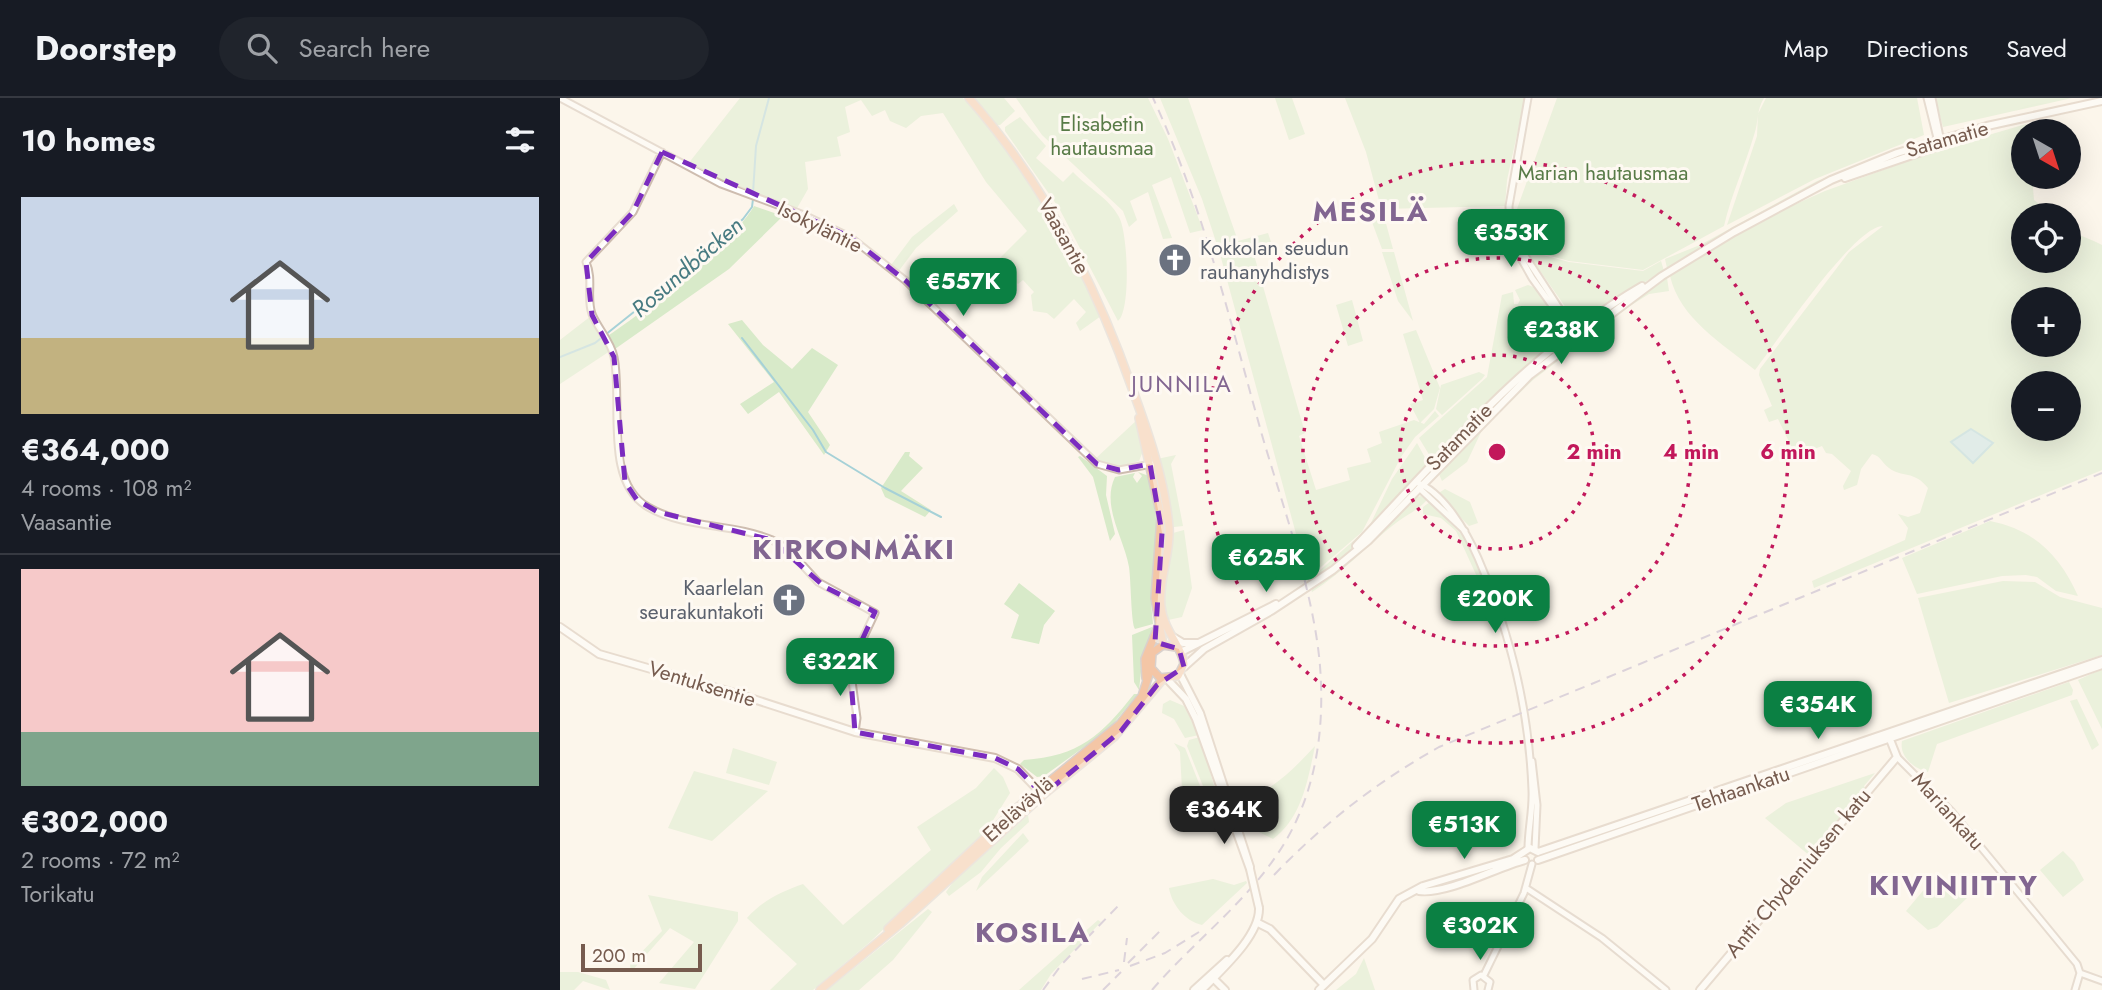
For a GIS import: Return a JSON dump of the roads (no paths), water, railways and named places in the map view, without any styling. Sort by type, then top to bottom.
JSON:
[{"type":"highway","name":"Vaasantie","points":[[969,98],[1013,153],[1061,228],[1096,293],[1133,390],[1169,528],[1161,602],[1169,632],[1178,650]]},
{"type":"highway","name":"Vaasantie","points":[[1153,464],[1162,525],[1155,592],[1163,645]]},
{"type":"highway","points":[[1146,679],[1145,656],[1155,640],[1158,625]]},
{"type":"highway","points":[[1163,645],[1178,650],[1182,671],[1165,679],[1151,668],[1152,653],[1163,645]]},
{"type":"highway","name":"Eteläväylä","points":[[820,990],[1120,724],[1140,700],[1151,668]]},
{"type":"highway","name":"Eteläväylä","points":[[1040,793],[1121,731],[1165,679]]},
{"type":"main road","name":"Satamatie","points":[[1182,671],[1204,649],[1291,598],[1338,566],[1368,541],[1419,484],[1574,334],[1662,276],[1734,232],[1814,189],[1940,141],[2004,123],[2102,103]]},
{"type":"main road","name":"Satamatie","points":[[1178,650],[1201,643],[1291,598]]},
{"type":"main road","name":"Ventuksentie","points":[[560,628],[599,654],[738,694],[855,732],[995,758],[1018,769],[1040,793]]},
{"type":"main road","points":[[1169,632],[1182,643],[1201,643]]},
{"type":"main road","name":"Tehtaankatu","points":[[1889,735],[2102,660]]},
{"type":"main road","name":"Tehtaankatu","points":[[1322,987],[1377,934],[1396,901],[1419,891],[1431,891],[1475,878],[1601,830],[2102,665]]},
{"type":"main road","points":[[1182,671],[1202,720],[1250,869],[1259,908],[1258,923],[1247,940],[1194,990]]},
{"type":"main road","points":[[1165,679],[1186,699],[1196,719],[1250,869]]},
{"type":"main road","name":"Mariankatu","points":[[1889,735],[1897,757]]},
{"type":"main road","name":"Antti Chydeniuksen katu","points":[[1700,990],[1897,757]]},
{"type":"main road","points":[[1258,923],[1270,929],[1322,987]]},
{"type":"main road","points":[[1202,990],[1211,976]]},
{"type":"main road","points":[[1211,976],[1225,990]]},
{"type":"street","points":[[1528,98],[1509,220],[1520,248],[1574,334]]},
{"type":"street","points":[[1930,98],[1940,141]]},
{"type":"street","name":"Isokyläntie","points":[[560,99],[745,194],[831,227],[887,265],[1097,464],[1119,470],[1153,464]]},
{"type":"street","points":[[662,152],[633,212],[586,262],[592,278],[592,315],[607,339],[614,357],[624,476],[637,499],[658,512],[681,520],[767,538],[788,549],[825,587],[875,613],[850,666],[856,707],[855,732]]},
{"type":"street","points":[[1419,484],[1454,514],[1465,532],[1506,626],[1520,680],[1536,789],[1532,855],[1526,888],[1484,975],[1474,978],[1474,990]]},
{"type":"street","name":"Mariankatu","points":[[1897,757],[1955,815],[2077,964],[2080,973]]},
{"type":"street","points":[[1526,888],[1602,938],[1666,990]]},
{"type":"street","points":[[2075,990],[2080,973],[2102,981]]},
{"type":"street","points":[[1484,975],[1490,982],[1488,990]]},
{"type":"water","points":[[1971,429],[1993,443],[1973,463],[1951,442]]},
{"type":"waterway","name":"Rosundbäcken","points":[[753,193],[756,146],[769,98]]},
{"type":"waterway","name":"Rosundbäcken","points":[[560,357],[595,343],[694,264],[743,219],[752,207],[753,199]]},
{"type":"waterway","points":[[742,338],[813,430],[826,452],[885,488],[941,517]]},
{"type":"railway","points":[[1152,990],[1251,888],[1285,842],[1298,817],[1311,781],[1321,704],[1317,638],[1297,550],[1201,222],[1187,180],[1153,98]]},
{"type":"railway","points":[[1274,875],[1312,838],[1352,805],[1394,774],[1439,747],[2102,473]]},
{"type":"railway","points":[[1043,990],[1062,964],[1119,905]]},
{"type":"railway","points":[[1128,963],[1163,928]]},
{"type":"railway","points":[[1130,966],[1165,953],[1199,932]]},
{"type":"railway","points":[[1124,962],[1127,938]]},
{"type":"railway","points":[[1082,979],[1119,970]]},
{"type":"railway","points":[[1103,990],[1121,972]]},
{"type":"place","name":"Kokkolan seudun rauhanyhdistys","points":[[1175,260]]},
{"type":"place","name":"Kaarlelan seurakuntakoti","points":[[789,600]]},
{"type":"district","name":"MESILÄ","points":[[1371,211]]},
{"type":"district","name":"JUNNILA","points":[[1182,384]]},
{"type":"district","name":"KIRKONMÄKI","points":[[854,549]]},
{"type":"district","name":"KIVINIITTY","points":[[1954,885]]},
{"type":"district","name":"KOSILA","points":[[1033,932]]},
{"type":"park label","name":"Elisabetin hautausmaa","points":[[1102,136]]},
{"type":"park label","name":"Marian hautausmaa","points":[[1603,173]]}]
